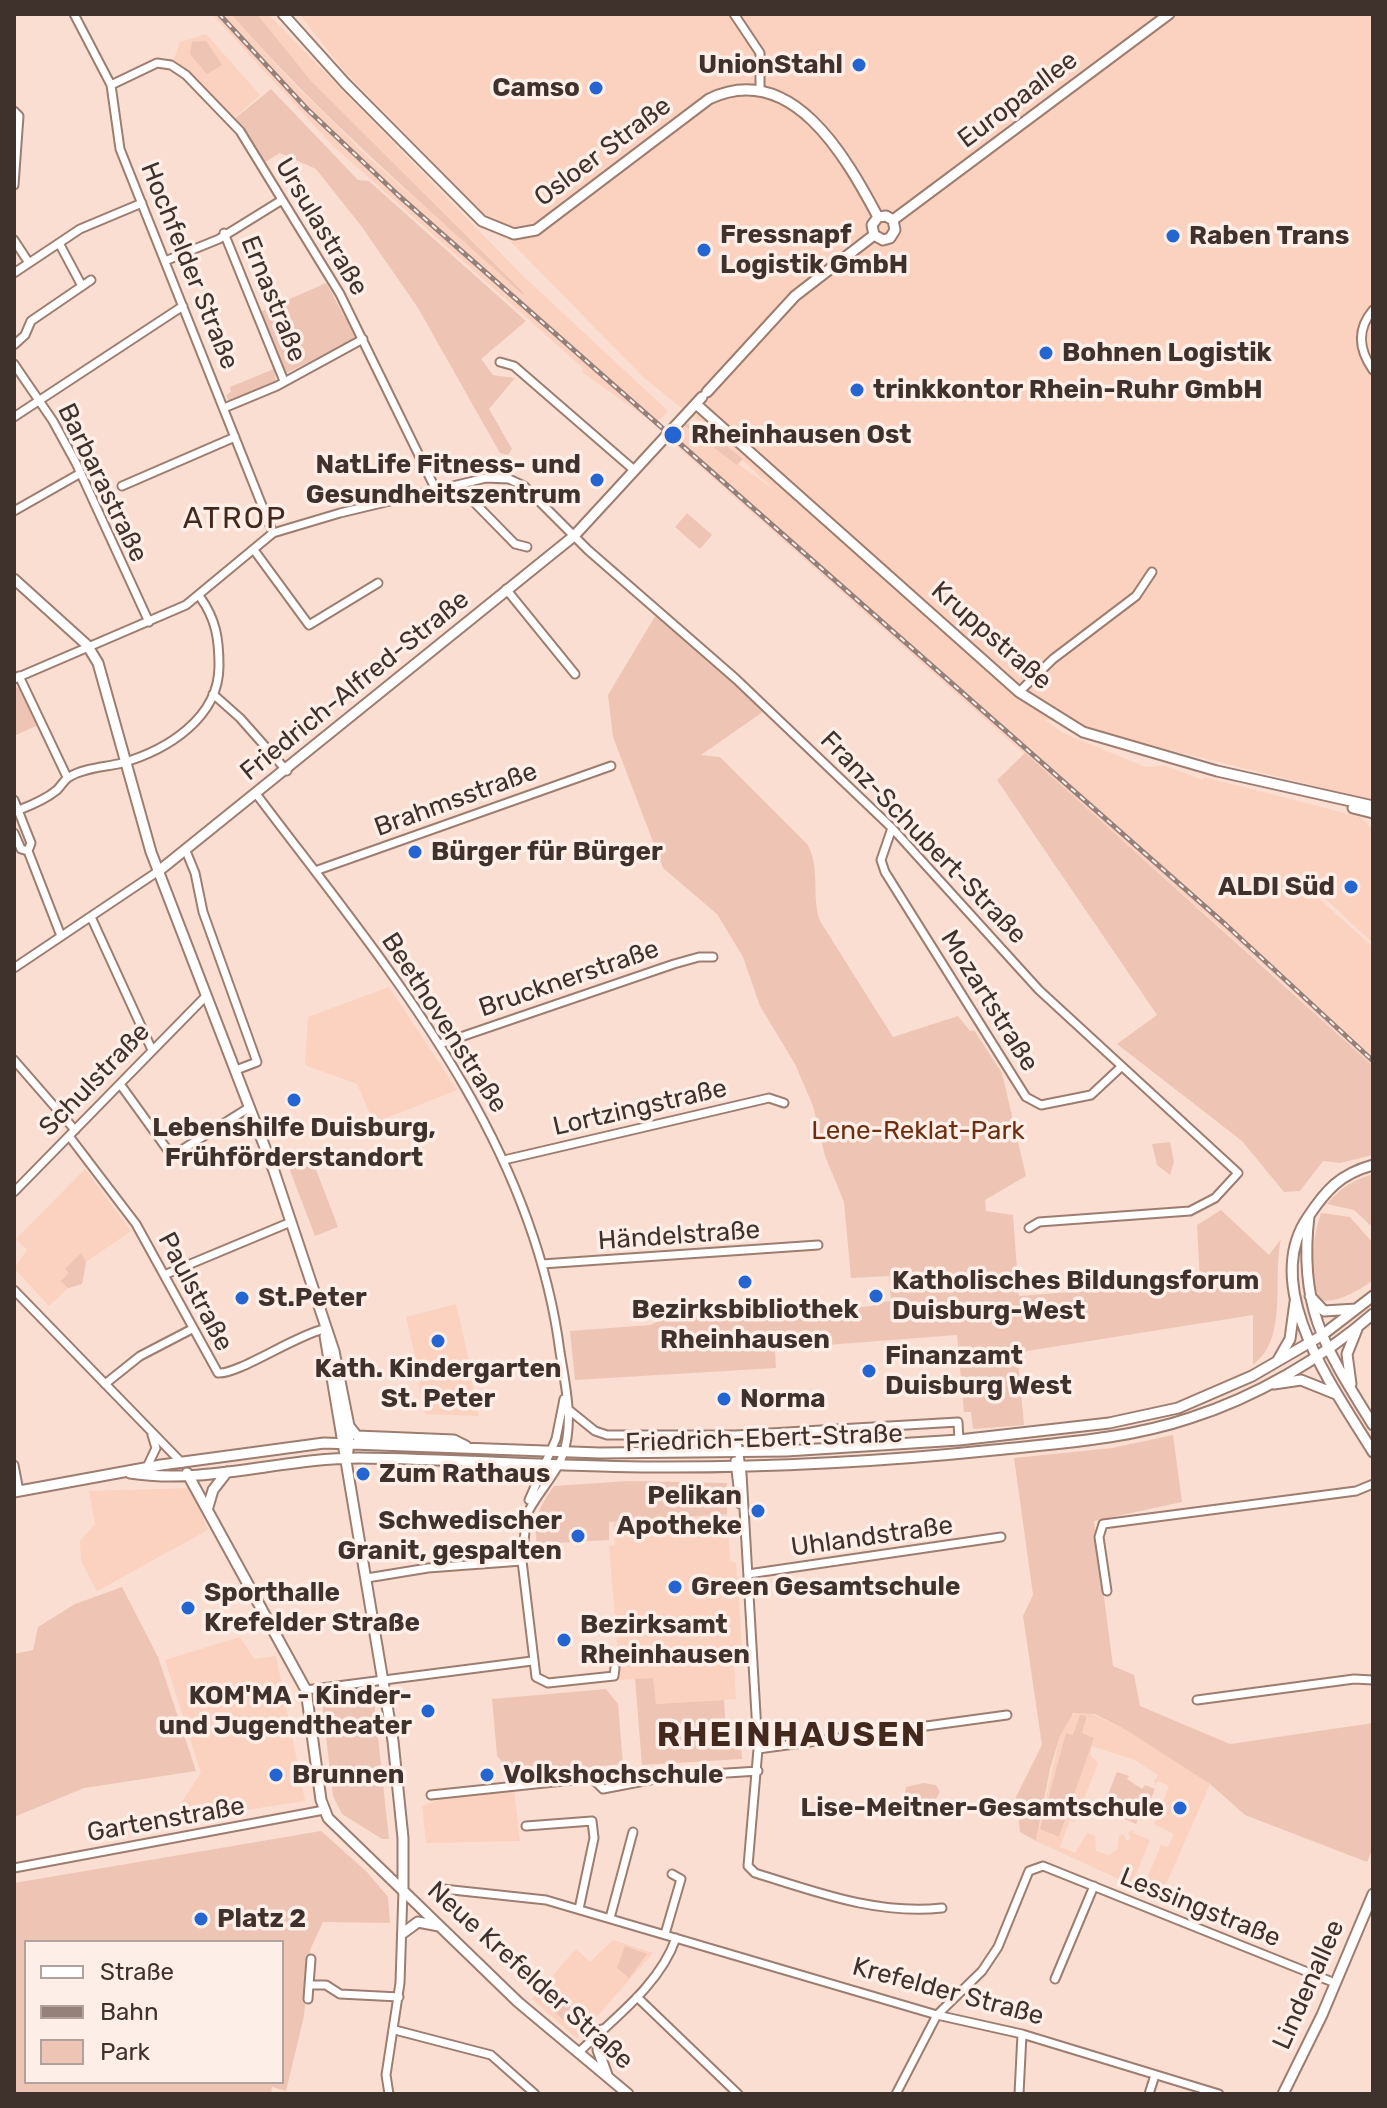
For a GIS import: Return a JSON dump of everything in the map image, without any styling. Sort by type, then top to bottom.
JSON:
[{"type":"main road","name":"Osloer Straße","points":[[283,14],[338,76],[475,214],[490,227],[514,234],[536,230],[554,219],[709,99],[738,89],[760,89]]},
{"type":"main road","name":"Europaallee","points":[[893,220],[1169,14]]},
{"type":"main road","points":[[760,89],[784,97],[812,120],[849,167],[878,217]]},
{"type":"main road","points":[[886,216],[893,220],[895,230],[890,238],[883,240],[874,235],[872,225],[878,217],[886,216]]},
{"type":"main road","points":[[701,398],[795,296],[874,235]]},
{"type":"main road","name":"Friedrich-Alfred-Straße","points":[[160,870],[287,771],[574,536],[701,398]]},
{"type":"main road","name":"Kruppstraße","points":[[701,398],[1019,692],[1083,732],[1217,771],[1373,806]]},
{"type":"main road","points":[[14,579],[87,645],[98,663],[151,852],[250,1107],[291,1222],[324,1329],[385,1682],[399,1789],[403,1890]]},
{"type":"main road","name":"Kruppstraße","points":[[1317,794],[1330,803],[1373,813]]},
{"type":"main road","points":[[1373,1165],[1334,1183],[1293,1243],[1290,1270],[1295,1299],[1311,1343],[1337,1396],[1373,1452]]},
{"type":"main road","points":[[1309,1216],[1305,1249],[1307,1293],[1327,1349],[1373,1425]]},
{"type":"main road","points":[[1307,1293],[1324,1311],[1359,1309]]},
{"type":"main road","name":"Friedrich-Ebert-Straße","points":[[16,1491],[147,1467],[324,1443],[564,1452],[738,1452],[959,1440],[1109,1423],[1160,1414],[1210,1396],[1311,1343],[1373,1296]]},
{"type":"main road","points":[[1276,1363],[1290,1339],[1295,1299]]},
{"type":"main road","name":"Friedrich-Ebert-Straße","points":[[126,1472],[154,1477],[188,1475],[346,1458],[737,1465],[967,1453],[1118,1436],[1190,1419],[1267,1385],[1327,1349],[1373,1314]]},
{"type":"main road","points":[[1352,1392],[1347,1354],[1358,1327]]},
{"type":"main road","points":[[324,1329],[334,1351],[349,1426],[345,1444]]},
{"type":"main road","points":[[1267,1385],[1301,1380],[1337,1396]]},
{"type":"main road","name":"Friedrich-Ebert-Straße","points":[[349,1426],[357,1436],[454,1440],[469,1448]]},
{"type":"main road","points":[[182,1463],[306,1690],[324,1810],[348,1839],[403,1890]]},
{"type":"main road","points":[[208,1507],[218,1480],[228,1471]]},
{"type":"main road","name":"Neue Krefelder Straße","points":[[403,1890],[578,2053],[628,2094]]},
{"type":"main road","name":"Lindenallee","points":[[1283,2094],[1373,1894]]},
{"type":"main road","points":[[403,1933],[418,1922],[440,1926]]},
{"type":"main road","points":[[602,2030],[598,2050],[608,2078]]},
{"type":"street","name":"Hochfelder Straße","points":[[74,14],[111,85],[120,149],[273,533]]},
{"type":"street","points":[[734,14],[760,53],[760,89]]},
{"type":"street","name":"Ursulastraße","points":[[111,85],[157,63],[171,65],[186,75],[240,131],[340,294],[436,490]]},
{"type":"street","points":[[14,111],[19,116],[14,185]]},
{"type":"street","points":[[165,261],[219,239],[224,233],[282,200]]},
{"type":"street","points":[[14,273],[100,219],[142,203]]},
{"type":"street","name":"Ernastraße","points":[[224,233],[284,381]]},
{"type":"street","points":[[14,240],[29,263]]},
{"type":"street","points":[[59,243],[82,286]]},
{"type":"street","points":[[14,345],[25,335],[31,321],[91,280]]},
{"type":"street","points":[[14,417],[183,306]]},
{"type":"street","points":[[1373,310],[1360,336],[1364,356],[1373,370]]},
{"type":"street","points":[[224,408],[284,381],[363,339]]},
{"type":"street","points":[[500,362],[514,366],[634,470]]},
{"type":"street","name":"Barbarastraße","points":[[14,364],[53,421],[149,622]]},
{"type":"street","points":[[122,486],[235,437]]},
{"type":"street","points":[[14,511],[79,474]]},
{"type":"street","name":"Franz-Schubert-Straße","points":[[273,533],[461,484],[509,479],[524,486],[657,613],[736,679],[892,828],[1039,990],[1238,1173],[1215,1198],[1190,1211],[1039,1222],[1029,1228]]},
{"type":"street","points":[[461,484],[465,493],[515,544],[527,547]]},
{"type":"street","points":[[67,777],[17,677],[87,645],[149,622],[200,597],[273,533]]},
{"type":"street","points":[[254,550],[309,625],[378,583]]},
{"type":"street","points":[[1019,692],[1053,659],[1136,596],[1152,572]]},
{"type":"street","points":[[506,589],[575,674]]},
{"type":"street","points":[[19,810],[52,794],[67,777],[126,761],[178,738],[192,725],[213,694],[219,676],[219,643],[212,614],[200,597]]},
{"type":"street","points":[[213,694],[240,718],[287,771]]},
{"type":"street","name":"Brahmsstraße","points":[[315,871],[611,766]]},
{"type":"street","name":"Beethovenstraße","points":[[257,795],[440,1044],[504,1160],[542,1264],[555,1317],[569,1410],[560,1464],[547,1479],[526,1516]]},
{"type":"street","points":[[14,800],[31,843],[28,851],[61,936]]},
{"type":"street","name":"Mozartstraße","points":[[892,828],[881,860],[885,872],[1026,1097],[1041,1105],[1091,1095],[1121,1067]]},
{"type":"street","points":[[14,833],[21,849],[28,851]]},
{"type":"street","points":[[186,851],[195,873],[203,912],[257,1062],[236,1070]]},
{"type":"street","name":"Friedrich-Alfred-Straße","points":[[14,968],[160,870]]},
{"type":"street","points":[[91,917],[152,1050]]},
{"type":"street","name":"Brucknerstraße","points":[[440,1044],[674,964],[699,957],[713,957]]},
{"type":"street","name":"Schulstraße","points":[[15,1189],[206,996]]},
{"type":"street","name":"Paulstraße","points":[[14,1060],[120,1200],[214,1369],[224,1374],[281,1344],[324,1329]]},
{"type":"street","points":[[120,1084],[172,1156],[250,1107]]},
{"type":"street","name":"Lortzingstraße","points":[[504,1160],[769,1098],[784,1103]]},
{"type":"street","points":[[164,1275],[291,1222]]},
{"type":"street","name":"Händelstraße","points":[[542,1264],[818,1245]]},
{"type":"street","points":[[14,1290],[182,1463]]},
{"type":"street","points":[[105,1384],[140,1356],[192,1329]]},
{"type":"street","name":"Beethovenstraße","points":[[526,1516],[536,1478],[552,1451],[565,1393]]},
{"type":"street","name":"Friedrich-Ebert-Straße","points":[[569,1410],[607,1435],[736,1435],[958,1422],[959,1440]]},
{"type":"street","points":[[147,1467],[156,1448],[151,1433]]},
{"type":"street","points":[[736,1435],[758,1749],[748,1866],[755,1873],[858,1905],[899,1910],[942,1908]]},
{"type":"street","points":[[14,1465],[16,1491]]},
{"type":"street","points":[[1107,1591],[1099,1537],[1103,1524],[1356,1491],[1373,1484]]},
{"type":"street","points":[[526,1516],[522,1561],[536,1677],[548,1683],[614,1676],[615,1668]]},
{"type":"street","name":"Uhlandstraße","points":[[748,1574],[1001,1537]]},
{"type":"street","points":[[367,1578],[428,1568],[522,1561]]},
{"type":"street","points":[[306,1690],[532,1661]]},
{"type":"street","points":[[1197,1700],[1354,1679],[1373,1680]]},
{"type":"street","points":[[758,1749],[1007,1715]]},
{"type":"street","points":[[431,1795],[592,1778],[603,1789],[665,1777],[758,1771]]},
{"type":"street","name":"Gartenstraße","points":[[14,1868],[324,1810]]},
{"type":"street","points":[[526,1826],[592,1821],[594,1838],[579,1909]]},
{"type":"street","points":[[610,1918],[633,1832]]},
{"type":"street","name":"Lessingstraße","points":[[937,2015],[982,1971],[998,1947],[1029,1871],[1036,1866],[1094,1886],[1335,1983]]},
{"type":"street","points":[[665,1934],[681,1879],[672,1874]]},
{"type":"street","name":"Lessingstraße","points":[[1055,1979],[1094,1886]]},
{"type":"street","name":"Krefelder Straße","points":[[443,1889],[546,1900],[937,2015],[1022,2034],[1219,2094]]},
{"type":"street","points":[[389,2094],[386,2075],[399,1997],[403,1890]]},
{"type":"street","points":[[578,2053],[637,1997],[669,1958],[676,1938]]},
{"type":"street","points":[[308,1999],[311,1959]]},
{"type":"street","points":[[309,1985],[326,1985],[340,1994],[399,1997]]},
{"type":"street","points":[[637,1997],[738,2094]]},
{"type":"street","points":[[896,2094],[937,2015]]},
{"type":"street","points":[[395,2030],[491,2055],[535,2094]]},
{"type":"street","points":[[1019,2094],[1022,2034]]},
{"type":"street","points":[[1149,2094],[1155,2075]]},
{"type":"shaded area","points":[[212,14],[231,14],[287,77],[370,159],[524,293],[312,82],[257,14],[268,14],[521,274],[668,411],[655,424],[582,372],[583,368],[332,145]]},
{"type":"shaded area","points":[[299,14],[1373,14],[1373,800],[1044,719],[1061,732],[1145,767],[1166,766],[1203,780],[1204,777],[1360,817],[1373,829],[1373,943],[1304,879],[1300,882],[1373,947],[1373,1066],[671,441],[685,426],[773,489],[722,440],[644,378],[346,73]]},
{"type":"shaded area","points":[[206,34],[260,95],[234,118],[174,59],[180,42]]},
{"type":"shaded area","points":[[389,987],[457,1090],[374,1123],[357,1084],[305,1065],[308,1017]]},
{"type":"shaded area","points":[[85,1169],[131,1231],[86,1262],[82,1284],[68,1288],[49,1306],[14,1268],[27,1250],[16,1239]]},
{"type":"shaded area","name":"Kath. Kindergarten St. Peter","points":[[456,1304],[470,1365],[420,1378],[406,1317]]},
{"type":"shaded area","points":[[469,1369],[479,1416],[425,1414],[418,1382]]},
{"type":"shaded area","points":[[190,1488],[208,1530],[97,1591],[81,1561],[80,1541],[95,1524],[89,1491]]},
{"type":"shaded area","name":"Green Gesamtschule","points":[[727,1514],[730,1561],[736,1562],[742,1645],[733,1649],[736,1699],[655,1704],[653,1678],[620,1680],[609,1546],[615,1545],[613,1522]]},
{"type":"shaded area","points":[[240,1637],[254,1659],[276,1656],[305,1801],[179,1820],[179,1806],[201,1773],[165,1660]]},
{"type":"shaded area","name":"Lise-Meitner-Gesamtschule","points":[[1085,1711],[1126,1730],[1210,1784],[1160,1898],[1036,1841],[1060,1736],[1069,1716]],"holes":[[[1080,1716],[1087,1717],[1082,1733],[1094,1738],[1059,1837],[1040,1829],[1067,1733],[1073,1736]],[[1092,1746],[1135,1760],[1158,1775],[1156,1784],[1158,1781],[1169,1786],[1154,1824],[1174,1834],[1168,1847],[1161,1845],[1144,1886],[1133,1881],[1150,1840],[1133,1833],[1134,1830],[1128,1832],[1131,1839],[1127,1841],[1123,1834],[1119,1836],[1117,1850],[1108,1855],[1096,1851],[1095,1836],[1087,1833],[1075,1853],[1060,1847],[1070,1820],[1075,1822],[1098,1763],[1090,1755]]]},
{"type":"shaded area","points":[[514,1791],[520,1841],[426,1843],[422,1806],[444,1798]]},
{"type":"shaded area","points":[[613,1940],[653,1953],[577,2039],[532,1999],[576,1949],[590,1962]]},
{"type":"green space","points":[[231,14],[257,14],[312,82],[524,293],[336,123]]},
{"type":"green space","points":[[206,41],[222,65],[207,74],[190,54],[192,42]]},
{"type":"green space","points":[[271,89],[358,180],[369,181],[526,321],[481,359],[493,375],[515,378],[489,409],[512,449],[508,455],[500,453],[418,308],[362,227],[316,169],[280,153],[262,164],[233,120]]},
{"type":"green space","points":[[326,283],[357,339],[284,374],[258,313]]},
{"type":"green space","points":[[274,369],[276,382],[229,401],[226,395],[231,392],[230,387]]},
{"type":"green space","points":[[690,423],[705,428],[743,459],[737,465],[684,425]]},
{"type":"green space","points":[[687,513],[712,535],[700,549],[675,527]]},
{"type":"green space","name":"Lene-Reklat-Park","points":[[657,613],[767,709],[701,755],[720,757],[807,844],[814,862],[820,921],[893,1037],[958,1016],[970,1031],[974,1030],[1002,1073],[1026,1176],[985,1200],[986,1211],[1013,1215],[1019,1296],[1200,1282],[1197,1225],[1221,1210],[1269,1255],[1281,1239],[1275,1324],[1264,1353],[1253,1365],[1253,1315],[1027,1351],[1018,1361],[1024,1425],[973,1429],[971,1412],[964,1412],[957,1335],[775,1349],[776,1368],[575,1380],[570,1331],[650,1325],[671,1316],[721,1314],[721,1307],[730,1307],[731,1316],[873,1306],[874,1303],[891,1301],[889,1276],[851,1278],[844,1202],[825,1156],[813,1106],[795,1064],[760,1006],[743,957],[717,914],[663,868],[613,737],[608,695]]},
{"type":"green space","points":[[20,686],[38,725],[14,736],[14,689]]},
{"type":"green space","points":[[1025,753],[1373,1066],[1373,1155],[1340,1163],[1323,1161],[1300,1191],[1284,1192],[1242,1141],[1117,1044],[1157,1015],[997,780]]},
{"type":"green space","points":[[1170,1142],[1174,1162],[1170,1175],[1157,1165],[1152,1144]]},
{"type":"green space","points":[[312,1159],[338,1227],[315,1236],[289,1168]]},
{"type":"green space","points":[[1373,1174],[1373,1222],[1370,1225],[1354,1210],[1327,1204],[1347,1185]]},
{"type":"green space","points":[[1321,1213],[1350,1217],[1373,1243],[1373,1280],[1348,1295],[1326,1301],[1320,1300],[1313,1268],[1315,1234]]},
{"type":"green space","points":[[81,1253],[86,1262],[82,1284],[68,1288],[61,1281],[69,1273],[65,1269]]},
{"type":"green space","points":[[1173,1435],[1182,1502],[1094,1521],[1113,1666],[1134,1675],[1140,1706],[1230,1744],[1373,1723],[1373,1848],[1367,1862],[1245,1815],[1210,1784],[1126,1730],[1095,1714],[1073,1713],[1060,1736],[1050,1769],[1036,1841],[1020,1832],[1016,1797],[1042,1745],[1023,1616],[1033,1595],[1014,1458],[1112,1448]]},
{"type":"green space","points":[[628,1481],[727,1483],[727,1514],[609,1522],[609,1540],[537,1544],[538,1514],[554,1486]]},
{"type":"green space","points":[[122,1587],[158,1657],[196,1771],[84,1788],[14,1817],[14,1654],[33,1650],[38,1627],[75,1604]]},
{"type":"green space","points":[[653,1678],[656,1704],[724,1700],[726,1731],[740,1730],[742,1759],[642,1765],[635,1679]]},
{"type":"green space","points":[[606,1689],[618,1704],[623,1764],[504,1775],[503,1763],[497,1756],[492,1699]]},
{"type":"green space","points":[[373,1691],[389,1839],[382,1839],[342,1814],[333,1796],[321,1694]]},
{"type":"green space","points":[[1080,1715],[1087,1716],[1082,1733],[1094,1738],[1059,1837],[1040,1829],[1066,1733],[1073,1735]]},
{"type":"green space","points":[[1117,1772],[1129,1776],[1127,1779],[1142,1789],[1145,1785],[1155,1789],[1142,1820],[1138,1819],[1136,1824],[1102,1809]]},
{"type":"green space","points":[[924,1783],[936,1785],[940,1792],[936,1799],[909,1800],[906,1787]]},
{"type":"green space","points":[[321,1831],[367,1872],[388,1897],[390,1923],[323,1922],[310,1950],[304,2016],[286,2091],[272,2087],[271,2094],[14,2094],[14,1883]]},
{"type":"green space","points":[[625,1946],[647,1954],[629,1978],[617,1968]]},
{"type":"green space","points":[[562,1999],[583,2018],[573,2029],[552,2009]]},
{"type":"railway","points":[[219,14],[307,109],[398,195],[1226,925],[1373,1061]]},
{"type":"place","name":"UnionStahl","points":[[859,65]]},
{"type":"place","name":"Camso","points":[[596,88]]},
{"type":"place","name":"Raben Trans","points":[[1173,236]]},
{"type":"place","name":"Fressnapf Logistik GmbH","points":[[704,250]]},
{"type":"place","name":"Bohnen Logistik","points":[[1046,353]]},
{"type":"place","name":"trinkkontor Rhein-Ruhr GmbH","points":[[857,390]]},
{"type":"place","name":"Rheinhausen Ost","points":[[673,435]]},
{"type":"place","name":"NatLife Fitness- und Gesundheitszentrum","points":[[597,480]]},
{"type":"place","name":"Bürger für Bürger","points":[[415,852]]},
{"type":"place","name":"ALDI Süd","points":[[1351,887]]},
{"type":"place","name":"Lebenshilfe Duisburg, Frühförderstandort","points":[[294,1100]]},
{"type":"place","name":"Bezirksbibliothek Rheinhausen","points":[[745,1282]]},
{"type":"place","name":"Katholisches Bildungsforum Duisburg-West","points":[[876,1296]]},
{"type":"place","name":"St.Peter","points":[[242,1298]]},
{"type":"place","name":"Kath. Kindergarten St. Peter","points":[[438,1341]]},
{"type":"place","name":"Finanzamt Duisburg West","points":[[869,1371]]},
{"type":"place","name":"Norma","points":[[724,1399]]},
{"type":"place","name":"Zum Rathaus","points":[[363,1474]]},
{"type":"place","name":"Pelikan Apotheke","points":[[758,1511]]},
{"type":"place","name":"Schwedischer Granit, gespalten","points":[[578,1536]]},
{"type":"place","name":"Green Gesamtschule","points":[[675,1587]]},
{"type":"place","name":"Sporthalle Krefelder Straße","points":[[188,1608]]},
{"type":"place","name":"Bezirksamt Rheinhausen","points":[[564,1640]]},
{"type":"place","name":"KOM'MA - Kinder- und Jugendtheater","points":[[428,1711]]},
{"type":"place","name":"Brunnen","points":[[276,1775]]},
{"type":"place","name":"Volkshochschule","points":[[487,1775]]},
{"type":"place","name":"Lise-Meitner-Gesamtschule","points":[[1180,1808]]},
{"type":"place","name":"Platz 2","points":[[201,1919]]},
{"type":"district","name":"ATROP","points":[[235,519]]},
{"type":"district","name":"RHEINHAUSEN","points":[[792,1736]]}]
